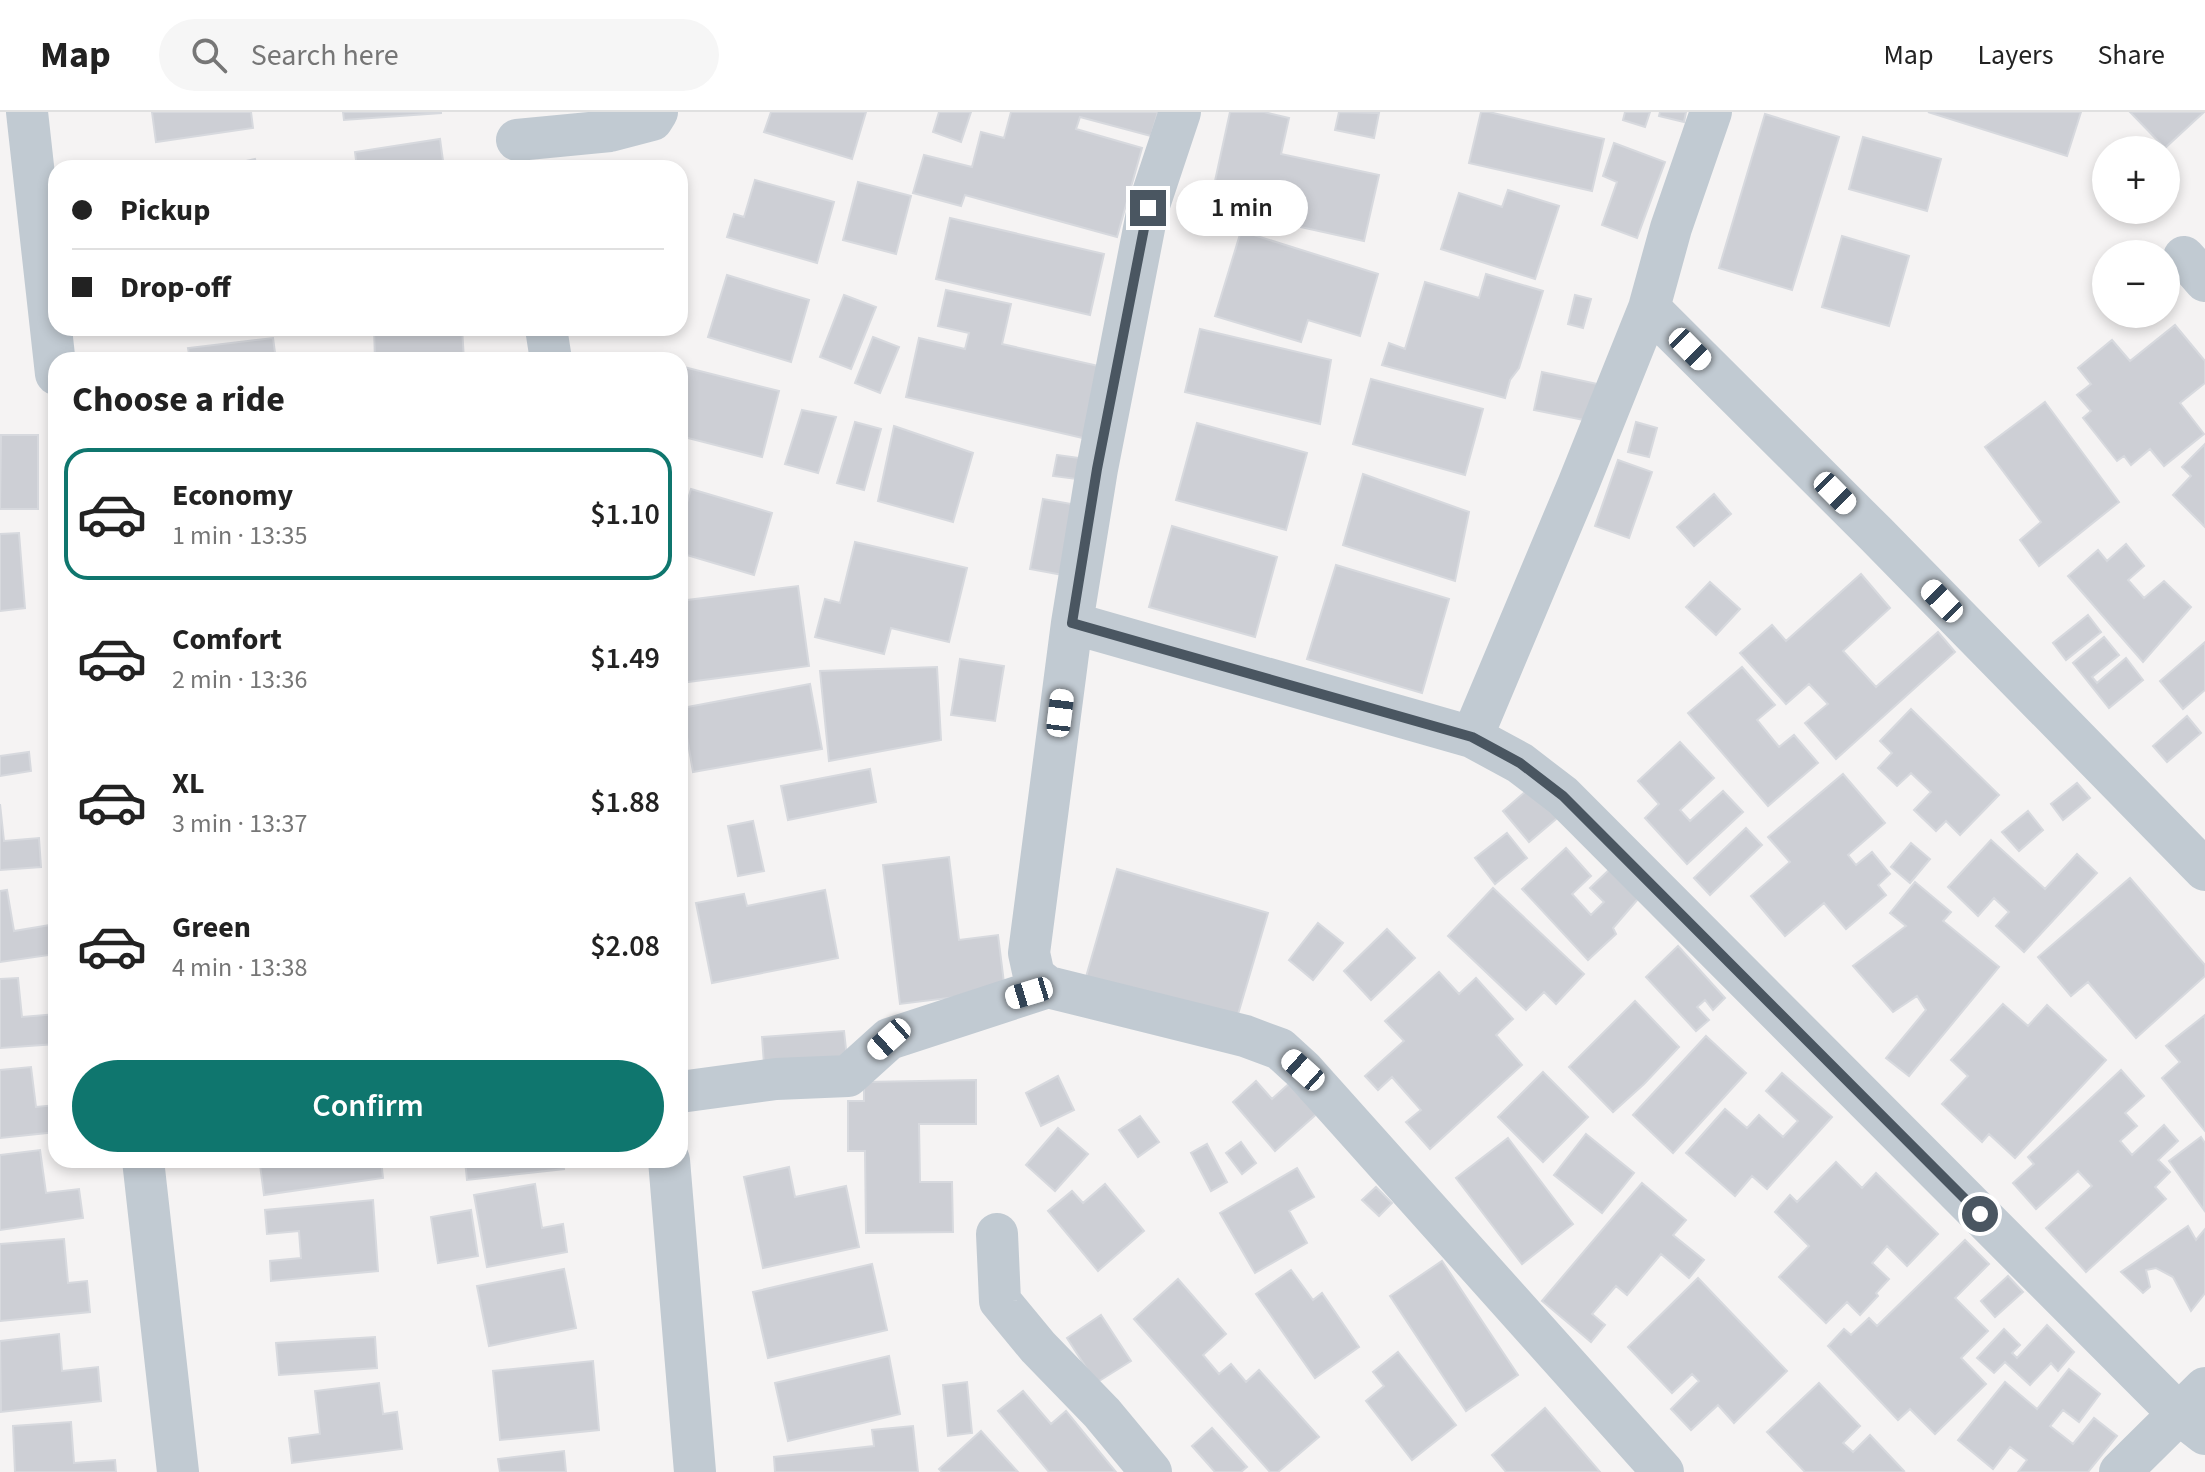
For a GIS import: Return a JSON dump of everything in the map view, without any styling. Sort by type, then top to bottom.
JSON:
[{"type":"street","points":[[27,112],[48,302]]},
{"type":"street","points":[[517,140],[610,131],[652,120],[657,112]]},
{"type":"street","points":[[1180,112],[1148,208],[1097,469],[1072,623],[1029,953],[1034,976],[1048,987],[1245,1036],[1280,1049],[1303,1070],[1663,1472]]},
{"type":"street","points":[[1472,737],[1649,308],[1671,228],[1711,112]]},
{"type":"street","points":[[1649,308],[1876,534],[2205,870]]},
{"type":"street","points":[[1072,623],[1472,737],[1520,763],[1563,796],[2196,1412],[2120,1472]]},
{"type":"street","points":[[688,1091],[776,1079],[848,1076],[889,1039],[1048,987]]},
{"type":"street","points":[[144,1168],[178,1472]]},
{"type":"street","points":[[670,1168],[695,1472]]},
{"type":"street","points":[[997,1234],[1000,1301],[1151,1472]]},
{"type":"building","points":[[152,112],[251,112],[253,128],[156,142]]},
{"type":"building","points":[[343,112],[441,112],[441,113],[344,120]]},
{"type":"building","points":[[771,112],[866,112],[852,159],[764,132]]},
{"type":"building","points":[[939,112],[971,112],[961,142],[933,132]]},
{"type":"building","points":[[1011,112],[1158,112],[1151,136],[1080,117],[1076,129],[1142,148],[1117,237],[965,195],[961,206],[913,193],[924,155],[972,167],[981,132],[1004,138]]},
{"type":"building","points":[[1230,112],[1264,112],[1289,118],[1281,154],[1379,175],[1364,241],[1255,217],[1260,191],[1215,181]]},
{"type":"building","points":[[1339,112],[1379,113],[1374,138],[1335,130]]},
{"type":"building","points":[[1481,112],[1604,139],[1592,191],[1469,163]]},
{"type":"building","points":[[1625,112],[1650,112],[1645,127],[1623,120]]},
{"type":"building","points":[[1660,112],[1686,112],[1684,122],[1659,116]]},
{"type":"building","points":[[1928,112],[2081,112],[2067,156]]},
{"type":"building","points":[[2130,112],[2204,112],[2178,136],[2153,136]]},
{"type":"building","points":[[1765,114],[1839,137],[1792,290],[1719,268]]},
{"type":"building","points":[[1863,137],[1941,159],[1927,211],[1849,189]]},
{"type":"building","points":[[440,139],[443,160],[356,160],[355,152]]},
{"type":"building","points":[[1614,143],[1665,162],[1637,238],[1602,225],[1617,182],[1603,176]]},
{"type":"building","points":[[755,180],[834,202],[817,263],[727,237],[734,214],[744,217]]},
{"type":"building","points":[[858,182],[911,196],[896,254],[843,240]]},
{"type":"building","points":[[1508,190],[1559,206],[1535,279],[1441,249],[1459,193],[1502,207]]},
{"type":"building","points":[[950,218],[1104,254],[1090,315],[936,279]]},
{"type":"building","points":[[1241,231],[1378,274],[1360,336],[1308,320],[1301,342],[1215,316]]},
{"type":"building","points":[[1842,236],[1909,256],[1889,326],[1822,307]]},
{"type":"building","points":[[1486,274],[1543,291],[1519,368],[1510,380],[1505,398],[1382,365],[1389,343],[1405,349],[1425,282],[1479,298]]},
{"type":"building","points":[[727,275],[809,300],[791,362],[708,337]]},
{"type":"building","points":[[946,290],[1011,304],[1002,344],[1116,370],[1100,442],[906,397],[919,338],[965,349],[969,333],[938,326]]},
{"type":"building","points":[[844,295],[876,307],[851,369],[820,357]]},
{"type":"building","points":[[1575,295],[1591,299],[1583,328],[1568,324]]},
{"type":"building","points":[[2171,328],[2178,328],[2205,361],[2205,383],[2180,403],[2204,434],[2164,466],[2150,449],[2131,465],[2124,456],[2117,461],[2083,418],[2091,411],[2077,395],[2091,384],[2078,368],[2112,340],[2130,361]]},
{"type":"building","points":[[1200,329],[1331,360],[1320,424],[1185,392]]},
{"type":"building","points":[[374,336],[462,336],[464,352],[375,352]]},
{"type":"building","points":[[873,337],[899,347],[880,393],[855,383]]},
{"type":"building","points":[[273,338],[275,352],[189,352],[188,348]]},
{"type":"building","points":[[688,368],[779,391],[762,457],[688,438]]},
{"type":"building","points":[[1542,372],[1602,385],[1594,422],[1534,410]]},
{"type":"building","points":[[1371,379],[1483,409],[1465,475],[1353,444]]},
{"type":"building","points":[[2045,402],[2119,502],[2039,566],[2020,540],[2041,522],[1985,447]]},
{"type":"building","points":[[802,410],[836,417],[818,473],[785,464]]},
{"type":"building","points":[[855,422],[881,429],[864,490],[837,483]]},
{"type":"building","points":[[1636,422],[1657,428],[1649,457],[1628,452]]},
{"type":"building","points":[[1197,423],[1307,453],[1286,530],[1176,500]]},
{"type":"building","points":[[894,426],[973,453],[953,522],[878,501]]},
{"type":"building","points":[[1,435],[38,435],[38,509],[0,509]]},
{"type":"building","points":[[2205,444],[2205,527],[2173,495],[2191,476],[2182,467]]},
{"type":"building","points":[[1057,455],[1087,459],[1084,480],[1053,476]]},
{"type":"building","points":[[1618,460],[1652,472],[1629,538],[1595,526]]},
{"type":"building","points":[[1363,474],[1469,512],[1455,581],[1343,545]]},
{"type":"building","points":[[691,489],[772,513],[754,575],[688,555],[688,499]]},
{"type":"building","points":[[1714,494],[1731,514],[1694,546],[1677,527]]},
{"type":"building","points":[[1043,499],[1077,505],[1063,575],[1030,569]]},
{"type":"building","points":[[1172,526],[1277,557],[1255,637],[1149,607]]},
{"type":"building","points":[[19,533],[25,608],[0,611],[0,534]]},
{"type":"building","points":[[855,542],[967,568],[949,642],[891,628],[884,654],[815,637],[825,599],[840,603]]},
{"type":"building","points":[[2126,544],[2144,566],[2128,580],[2144,598],[2164,581],[2191,607],[2143,662],[2068,576],[2098,550],[2107,561]]},
{"type":"building","points":[[1336,565],[1449,599],[1422,693],[1307,659]]},
{"type":"building","points":[[1861,574],[1890,608],[1843,651],[1876,687],[1938,632],[1955,652],[1836,759],[1805,723],[1828,704],[1809,684],[1786,704],[1740,653],[1772,625],[1786,641]]},
{"type":"building","points":[[1710,582],[1740,609],[1716,635],[1686,607]]},
{"type":"building","points":[[798,586],[809,666],[688,682],[688,600]]},
{"type":"building","points":[[2088,615],[2101,632],[2066,660],[2053,643]]},
{"type":"building","points":[[2104,637],[2119,655],[2092,677],[2097,683],[2126,658],[2143,680],[2109,708],[2073,663]]},
{"type":"building","points":[[2205,642],[2205,690],[2183,709],[2160,681]]},
{"type":"building","points":[[960,659],[1004,666],[995,721],[951,715]]},
{"type":"building","points":[[937,667],[941,740],[829,761],[820,671]]},
{"type":"building","points":[[1742,667],[1775,705],[1757,720],[1779,747],[1794,735],[1818,763],[1768,806],[1688,713]]},
{"type":"building","points":[[810,684],[822,749],[693,772],[688,743],[688,707]]},
{"type":"building","points":[[1911,709],[1999,795],[1960,835],[1946,821],[1936,831],[1914,810],[1931,792],[1911,773],[1897,786],[1878,768],[1892,753],[1880,741]]},
{"type":"building","points":[[2187,716],[2201,733],[2167,762],[2153,746]]},
{"type":"building","points":[[1680,742],[1714,778],[1680,810],[1690,821],[1723,791],[1743,812],[1687,864],[1645,818],[1659,804],[1638,781]]},
{"type":"building","points":[[29,752],[31,771],[0,776],[0,756]]},
{"type":"building","points":[[870,769],[876,802],[788,820],[781,786]]},
{"type":"building","points":[[1843,774],[1885,823],[1848,855],[1856,865],[1872,852],[1890,874],[1878,885],[1886,895],[1846,929],[1824,903],[1785,936],[1751,896],[1790,862],[1768,837]]},
{"type":"building","points":[[2077,783],[2090,798],[2063,820],[2051,804]]},
{"type":"building","points":[[1534,784],[1561,815],[1529,842],[1503,811]]},
{"type":"building","points":[[0,804],[4,841],[39,838],[41,867],[0,870]]},
{"type":"building","points":[[2028,811],[2043,830],[2019,851],[2002,832]]},
{"type":"building","points":[[753,821],[764,871],[738,876],[728,826]]},
{"type":"building","points":[[1746,828],[1762,845],[1710,895],[1694,878]]},
{"type":"building","points":[[1507,833],[1527,858],[1495,884],[1475,858]]},
{"type":"building","points":[[1991,840],[2045,889],[2077,854],[2097,873],[2024,952],[1996,926],[2009,912],[1994,898],[1978,916],[1948,887]]},
{"type":"building","points":[[1911,843],[1930,859],[1910,883],[1891,867]]},
{"type":"building","points":[[1566,848],[1591,876],[1572,894],[1591,915],[1604,902],[1590,888],[1610,869],[1638,899],[1613,928],[1616,934],[1588,960],[1522,889]]},
{"type":"building","points":[[949,857],[959,940],[998,935],[1005,991],[900,1004],[883,865]]},
{"type":"building","points":[[1117,869],[1268,913],[1236,1021],[1086,977]]},
{"type":"building","points":[[2130,878],[2205,965],[2205,976],[2136,1038],[2088,982],[2071,996],[2038,957]]},
{"type":"building","points":[[1915,882],[1951,912],[1943,921],[1999,967],[1909,1076],[1886,1058],[1926,1010],[1917,996],[1893,1012],[1853,966],[1906,926],[1890,913]]},
{"type":"building","points":[[1493,888],[1584,974],[1556,1004],[1544,992],[1526,1010],[1448,936]]},
{"type":"building","points":[[7,890],[14,931],[48,925],[48,955],[0,962],[0,891]]},
{"type":"building","points":[[825,890],[838,958],[712,983],[696,903],[744,894],[747,906]]},
{"type":"building","points":[[1318,923],[1343,943],[1313,980],[1289,960]]},
{"type":"building","points":[[1387,929],[1415,958],[1371,1000],[1344,971]]},
{"type":"building","points":[[1678,946],[1725,998],[1713,1010],[1705,1000],[1697,1007],[1709,1020],[1696,1031],[1646,977]]},
{"type":"building","points":[[1439,972],[1459,994],[1476,978],[1513,1019],[1496,1035],[1522,1065],[1430,1149],[1406,1122],[1421,1110],[1392,1077],[1378,1090],[1365,1076],[1404,1041],[1385,1021]]},
{"type":"building","points":[[18,978],[22,1017],[48,1015],[48,1045],[0,1048],[0,979]]},
{"type":"building","points":[[1635,1001],[1679,1047],[1613,1112],[1569,1067]]},
{"type":"building","points":[[2003,1004],[2028,1026],[2047,1005],[2106,1060],[2015,1158],[1989,1134],[1982,1142],[1942,1104],[1968,1076],[1951,1060]]},
{"type":"building","points":[[2205,1015],[2205,1131],[2162,1078],[2180,1062],[2166,1046]]},
{"type":"building","points":[[844,1031],[847,1058],[764,1064],[762,1037]]},
{"type":"building","points":[[1706,1036],[1746,1073],[1673,1153],[1633,1115]]},
{"type":"building","points":[[31,1067],[36,1107],[48,1106],[48,1133],[0,1138],[0,1070]]},
{"type":"building","points":[[2121,1070],[2144,1096],[2125,1113],[2137,1126],[2120,1141],[2132,1155],[2164,1125],[2178,1141],[2158,1160],[2170,1172],[2155,1187],[2166,1199],[2086,1272],[2046,1228],[2092,1186],[2078,1171],[2036,1209],[2013,1183],[2034,1164],[2028,1157]]},
{"type":"building","points":[[1543,1072],[1588,1117],[1543,1162],[1498,1117]]},
{"type":"building","points":[[1301,1073],[1329,1103],[1275,1151],[1233,1102],[1256,1081],[1272,1099]]},
{"type":"building","points":[[1782,1073],[1832,1117],[1767,1189],[1752,1176],[1735,1196],[1686,1153],[1725,1109],[1747,1128],[1759,1115],[1783,1137],[1798,1121],[1766,1091]]},
{"type":"building","points":[[1058,1076],[1074,1110],[1041,1126],[1026,1093]]},
{"type":"building","points":[[976,1080],[976,1124],[919,1124],[920,1182],[952,1182],[953,1232],[866,1233],[865,1151],[848,1151],[848,1101],[864,1101],[864,1082]]},
{"type":"building","points":[[1140,1116],[1159,1142],[1138,1157],[1119,1130]]},
{"type":"building","points":[[1058,1128],[1088,1154],[1055,1191],[1026,1165]]},
{"type":"building","points":[[1586,1134],[1634,1173],[1602,1213],[1554,1175]]},
{"type":"building","points":[[2201,1137],[2205,1143],[2204,1210],[2169,1161]]},
{"type":"building","points":[[1508,1138],[1573,1224],[1522,1264],[1456,1178]]},
{"type":"building","points":[[1241,1142],[1256,1163],[1242,1174],[1226,1153]]},
{"type":"building","points":[[1207,1144],[1227,1182],[1211,1191],[1191,1153]]},
{"type":"building","points":[[40,1150],[46,1193],[79,1189],[83,1218],[0,1230],[0,1155]]},
{"type":"building","points":[[1836,1162],[1862,1188],[1876,1173],[1938,1234],[1907,1266],[1887,1246],[1872,1263],[1889,1279],[1876,1293],[1878,1296],[1860,1315],[1847,1302],[1826,1323],[1779,1277],[1809,1246],[1775,1212],[1790,1195],[1797,1202]]},
{"type":"building","points":[[789,1167],[795,1197],[846,1186],[859,1247],[763,1268],[744,1177]]},
{"type":"building","points":[[260,1168],[382,1168],[383,1178],[264,1195]]},
{"type":"building","points":[[466,1168],[564,1168],[564,1169],[467,1180]]},
{"type":"building","points":[[1297,1168],[1314,1197],[1289,1211],[1307,1243],[1255,1273],[1220,1213]]},
{"type":"building","points":[[1642,1183],[1686,1220],[1673,1235],[1704,1260],[1689,1278],[1661,1254],[1627,1295],[1616,1286],[1592,1314],[1605,1325],[1591,1342],[1542,1301]]},
{"type":"building","points":[[535,1184],[542,1228],[563,1224],[567,1252],[487,1267],[474,1195]]},
{"type":"building","points":[[1105,1184],[1144,1231],[1098,1271],[1048,1211],[1072,1191],[1083,1203]]},
{"type":"building","points":[[1376,1187],[1392,1203],[1379,1216],[1362,1200]]},
{"type":"building","points":[[373,1200],[378,1271],[271,1281],[270,1261],[301,1258],[299,1231],[267,1234],[265,1210]]},
{"type":"building","points":[[471,1210],[478,1256],[438,1263],[431,1217]]},
{"type":"building","points":[[2188,1226],[2196,1240],[2205,1229],[2205,1293],[2191,1311],[2173,1277],[2156,1268],[2146,1270],[2150,1287],[2143,1293],[2121,1272]]},
{"type":"building","points":[[64,1239],[68,1283],[87,1281],[90,1312],[0,1321],[0,1244]]},
{"type":"building","points":[[1965,1240],[1989,1264],[1955,1298],[1988,1331],[1961,1358],[1986,1384],[1935,1434],[1910,1409],[1898,1420],[1828,1346],[1844,1329],[1851,1335],[1869,1318],[1877,1326]]},
{"type":"building","points":[[1442,1261],[1518,1375],[1466,1411],[1390,1296]]},
{"type":"building","points":[[872,1264],[887,1330],[768,1358],[753,1292]]},
{"type":"building","points":[[564,1269],[576,1328],[489,1346],[477,1286]]},
{"type":"building","points":[[1291,1270],[1313,1300],[1322,1293],[1359,1347],[1315,1378],[1256,1294]]},
{"type":"building","points":[[2008,1276],[2023,1292],[1995,1317],[1981,1301]]},
{"type":"building","points":[[1698,1278],[1787,1371],[1734,1423],[1718,1405],[1691,1430],[1671,1409],[1699,1381],[1692,1374],[1672,1393],[1628,1347]]},
{"type":"building","points":[[1178,1279],[1226,1334],[1203,1355],[1219,1374],[1231,1364],[1246,1382],[1259,1370],[1319,1437],[1278,1472],[1270,1472],[1134,1319]]},
{"type":"building","points":[[1101,1315],[1131,1361],[1096,1383],[1067,1338]]},
{"type":"building","points":[[2047,1325],[2074,1352],[2058,1371],[2051,1363],[2030,1385],[2005,1362],[1994,1373],[1977,1358],[2004,1329],[2020,1345],[2012,1353],[2017,1358]]},
{"type":"building","points":[[59,1334],[62,1371],[98,1367],[101,1401],[1,1412],[0,1341]]},
{"type":"building","points":[[375,1337],[377,1368],[279,1375],[276,1343]]},
{"type":"building","points":[[1398,1352],[1456,1425],[1412,1460],[1366,1401],[1384,1386],[1373,1372]]},
{"type":"building","points":[[889,1356],[900,1414],[788,1441],[775,1383]]},
{"type":"building","points":[[593,1361],[599,1430],[500,1440],[493,1371]]},
{"type":"building","points":[[2069,1369],[2100,1394],[2079,1422],[2063,1410],[2050,1426],[2073,1444],[2094,1418],[2117,1436],[2088,1472],[2018,1472],[2027,1460],[2010,1447],[1993,1469],[1958,1440],[2005,1382],[2037,1409]]},
{"type":"building","points":[[967,1382],[972,1433],[948,1436],[943,1385]]},
{"type":"building","points":[[379,1383],[383,1414],[397,1412],[402,1449],[292,1463],[289,1438],[320,1434],[315,1391]]},
{"type":"building","points":[[1819,1383],[1860,1426],[1843,1443],[1853,1452],[1870,1435],[1904,1471],[1805,1472],[1767,1432]]},
{"type":"building","points":[[1023,1391],[1051,1424],[1066,1411],[1116,1472],[1049,1472],[998,1411]]},
{"type":"building","points":[[1545,1408],[1600,1472],[1506,1472],[1492,1455]]},
{"type":"building","points":[[71,1422],[74,1463],[115,1460],[116,1472],[15,1472],[13,1426]]},
{"type":"building","points":[[913,1426],[918,1472],[775,1472],[774,1457],[874,1446],[872,1430]]},
{"type":"building","points":[[1212,1428],[1247,1467],[1241,1472],[1215,1472],[1192,1446]]},
{"type":"building","points":[[981,1431],[1018,1472],[942,1472],[939,1469]]},
{"type":"building","points":[[564,1451],[566,1472],[500,1472],[498,1459]]},
{"type":"route","points":[[1148,208],[1097,469],[1072,623],[1472,737],[1520,763],[1563,796],[1980,1214]]}]
